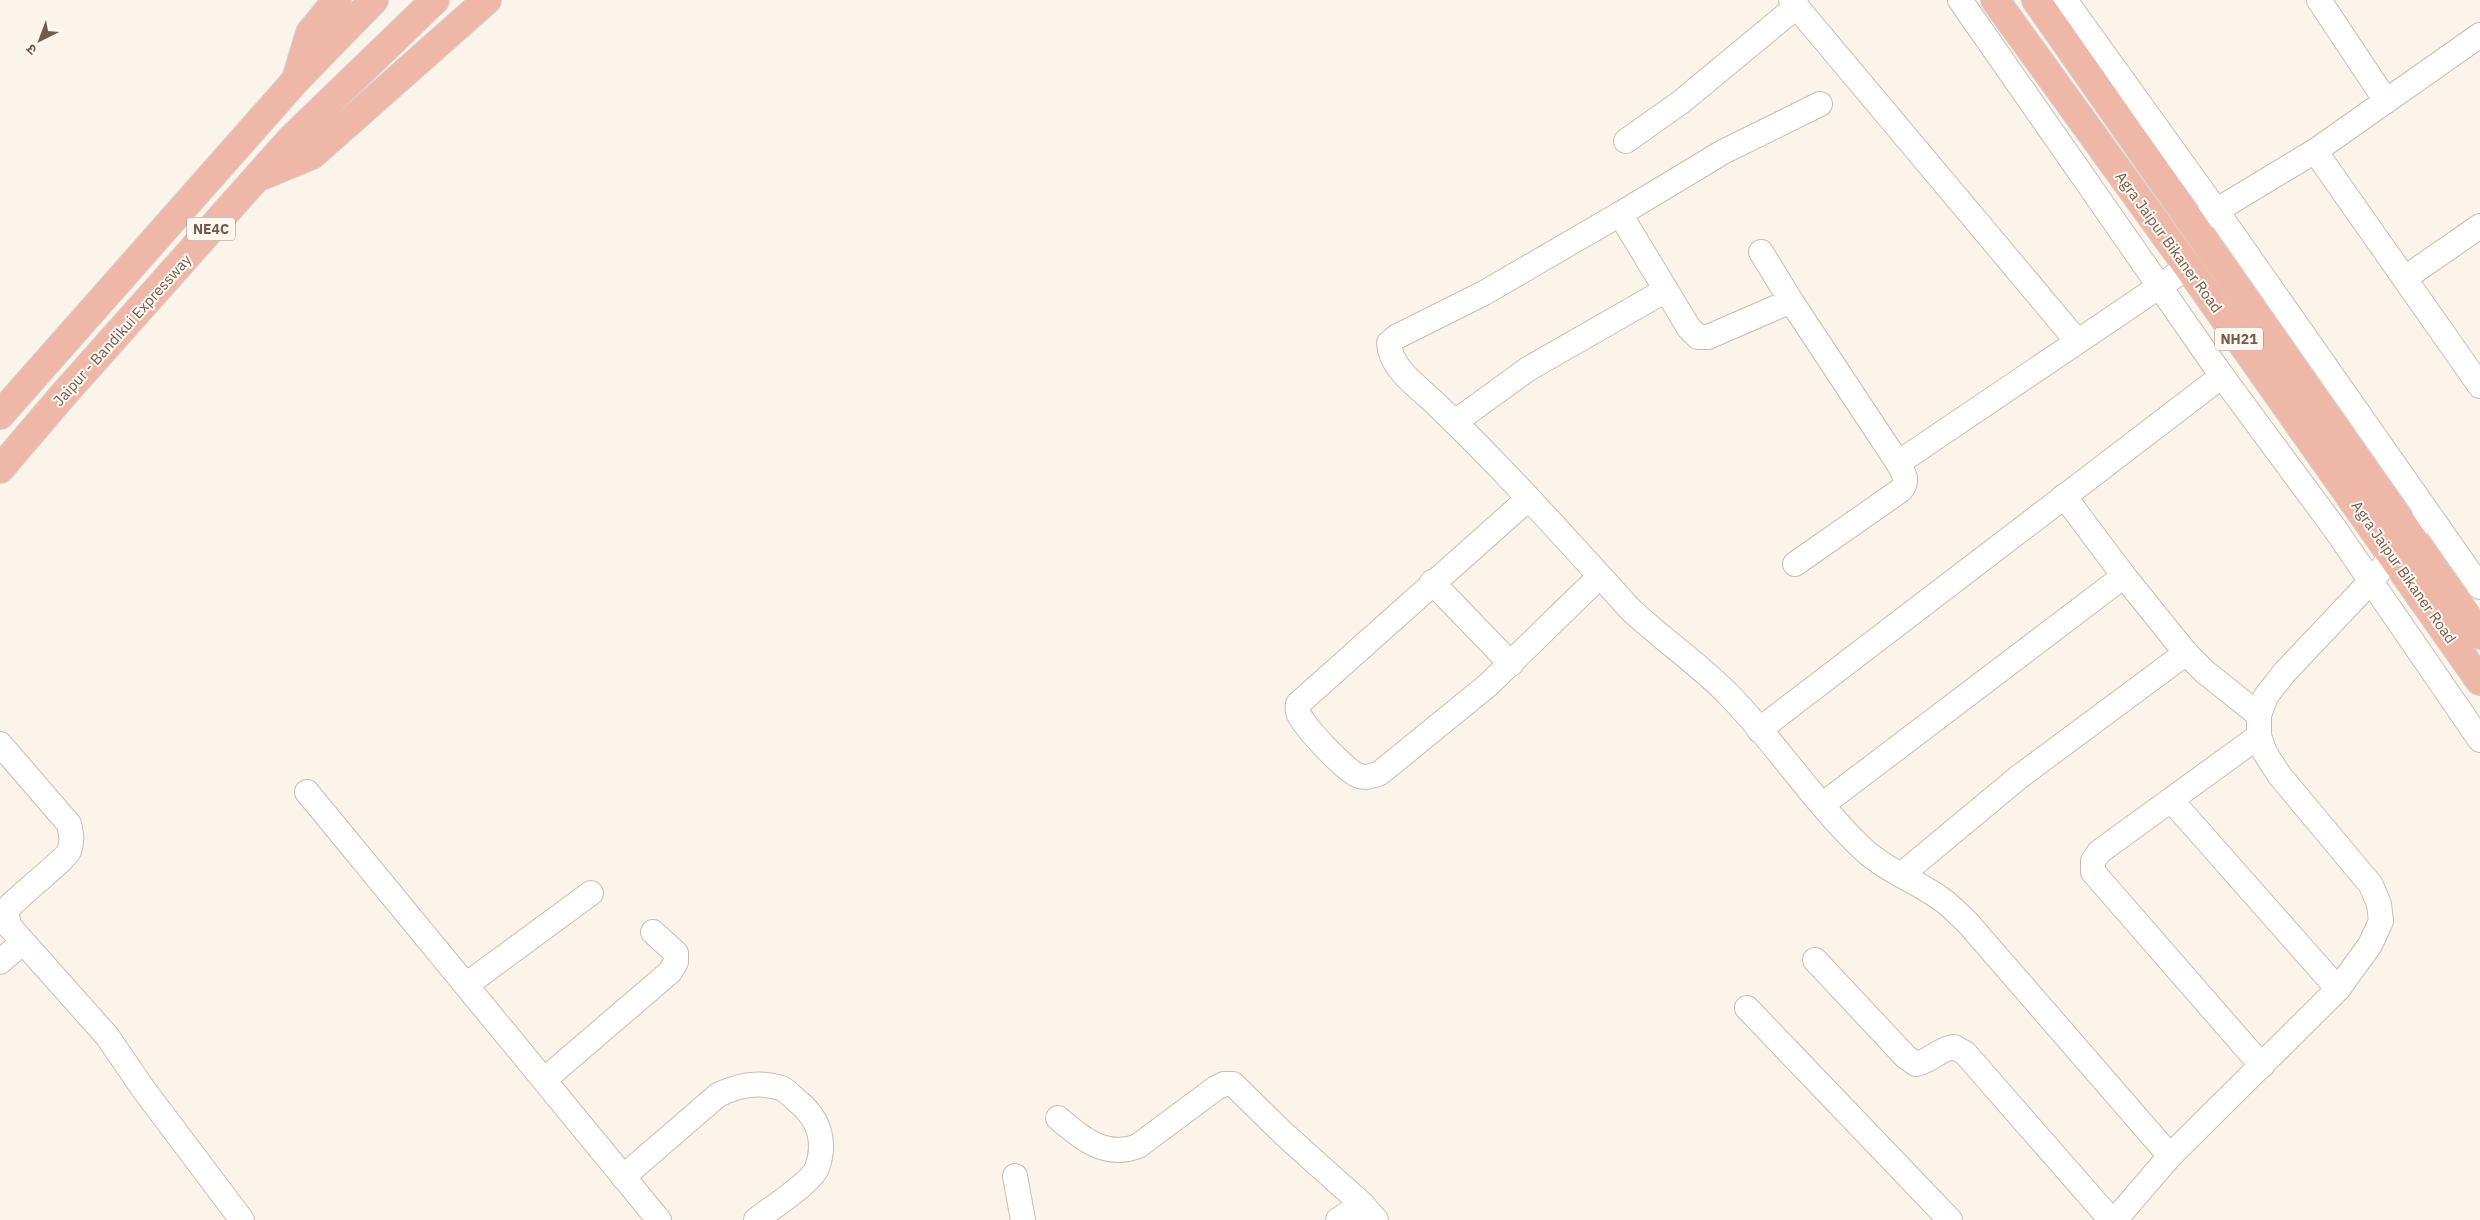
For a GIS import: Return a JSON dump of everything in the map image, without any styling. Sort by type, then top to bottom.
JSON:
[{"type":"highway","points":[[296,80],[310,33],[337,0]]},
{"type":"highway","name":"NE4C","points":[[0,415],[296,80],[374,0]]},
{"type":"highway","name":"Jaipur - Bandikui Expressway","points":[[0,469],[64,394],[292,138],[435,0]]},
{"type":"highway","points":[[258,177],[312,155],[487,0]]},
{"type":"highway","name":"Agra Jaipur Bikaner Road","points":[[1995,0],[2188,268],[2480,681]]},
{"type":"highway","name":"Agra Jaipur Bikaner Road","points":[[2036,0],[2480,634]]},
{"type":"street","points":[[1960,0],[2222,376],[2371,581],[2480,740]]},
{"type":"street","points":[[2065,0],[2216,210],[2480,587]]},
{"type":"street","points":[[2318,0],[2386,101]]},
{"type":"street","points":[[1626,141],[1681,102],[1794,3],[2077,341]]},
{"type":"street","points":[[2193,225],[2315,150],[2480,35]]},
{"type":"street","points":[[1820,104],[1731,148],[1476,298],[1396,337],[1389,344],[1389,354],[1397,366],[1456,422],[1631,610],[1662,639],[1704,670],[1731,697],[1822,805],[1874,858],[1944,901],[1967,922],[2170,1156]]},
{"type":"street","points":[[2315,150],[2405,278],[2476,371]]},
{"type":"street","points":[[1620,214],[1690,328],[1698,337],[1708,337],[1791,301]]},
{"type":"street","points":[[2405,278],[2480,226]]},
{"type":"street","points":[[1761,252],[1906,478],[1906,484],[1901,490],[1795,564]]},
{"type":"street","points":[[1898,463],[2159,285],[2188,268]]},
{"type":"street","points":[[1456,422],[1528,368],[1666,290]]},
{"type":"street","points":[[1759,730],[2222,376]]},
{"type":"street","points":[[2064,496],[2124,576],[2186,653],[2259,725]]},
{"type":"street","points":[[1528,499],[1432,582],[1298,704],[1298,712],[1304,722],[1347,770],[1358,776],[1370,777],[1380,773],[1511,664],[1600,576]]},
{"type":"street","points":[[1815,960],[1906,1057],[1916,1064],[1927,1061],[1944,1048],[1954,1047],[1965,1054],[2113,1220],[2170,1156],[2338,989],[2370,945],[2381,921],[2379,904],[2371,885],[2280,776],[2265,753],[2259,725],[2266,696],[2284,673],[2371,581],[2428,513]]},
{"type":"street","points":[[1822,805],[2124,576]]},
{"type":"street","points":[[1432,582],[1511,664]]},
{"type":"street","points":[[1900,875],[2020,777],[2186,653]]},
{"type":"street","points":[[2259,725],[2172,801],[2099,852],[2093,861],[2093,872],[2262,1066]]},
{"type":"street","points":[[0,744],[8,769],[69,824],[72,838],[69,853],[17,897],[6,910],[9,926],[107,1036],[144,1090],[242,1220]]},
{"type":"street","points":[[307,792],[659,1220]]},
{"type":"street","points":[[2172,801],[2338,989]]},
{"type":"street","points":[[466,985],[591,893]]},
{"type":"street","points":[[544,1080],[670,972],[676,962],[676,954],[654,932]]},
{"type":"street","points":[[0,962],[23,942]]},
{"type":"street","points":[[1747,1008],[1950,1220]]},
{"type":"street","points":[[623,1177],[718,1095],[736,1086],[756,1084],[782,1088],[805,1107],[818,1125],[822,1146],[817,1169],[807,1182],[756,1220]]},
{"type":"street","points":[[1058,1118],[1091,1144],[1126,1151],[1138,1146],[1216,1088],[1224,1084],[1233,1084],[1369,1212]]},
{"type":"street","points":[[1015,1176],[1023,1220]]},
{"type":"street","points":[[1338,1220],[1369,1212]]}]
